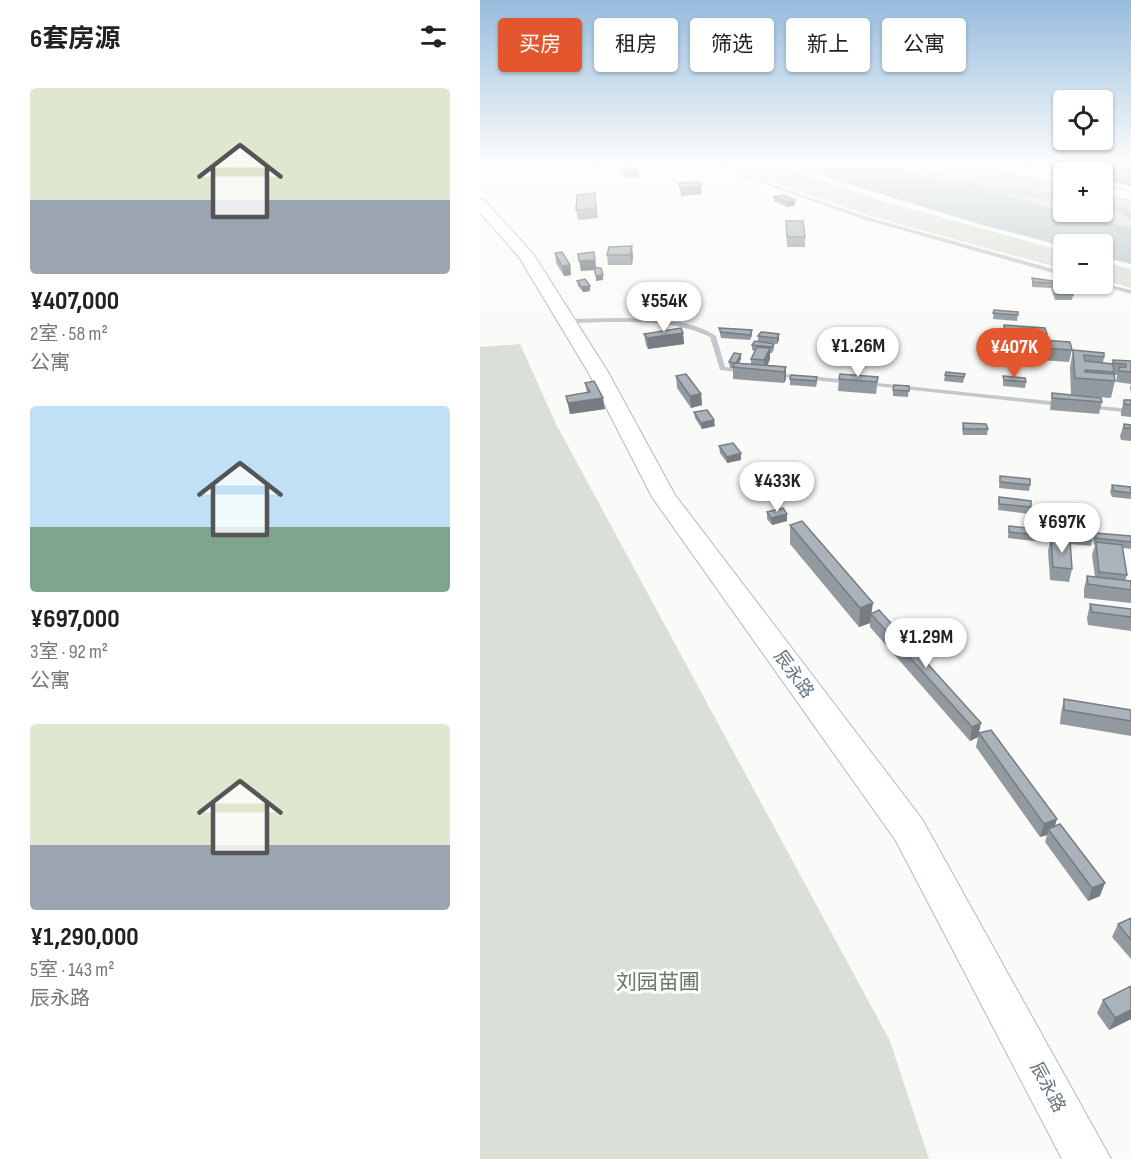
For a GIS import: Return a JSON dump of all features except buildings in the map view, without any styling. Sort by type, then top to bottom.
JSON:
[{"type":"main road","name":"辰永路","points":[[494,219],[526,255],[567,321],[598,372],[664,497],[909,830],[1087,1159]]},
{"type":"lane","points":[[869,219],[1053,271]]},
{"type":"lane","points":[[1113,288],[1131,292]]},
{"type":"lane","points":[[567,321],[644,321],[700,328],[712,336],[722,369],[757,373]]},
{"type":"lane","points":[[769,374],[1073,405]]},
{"type":"lane","points":[[1084,406],[1131,411]]},
{"type":"green space","points":[[881,219],[948,219],[1053,248],[1053,266]]},
{"type":"green space","points":[[1113,219],[1131,219],[1131,228],[1107,222],[1113,222]]},
{"type":"green space","points":[[1113,265],[1131,269],[1131,288],[1113,283]]},
{"type":"green space","name":"刘园苗圃","points":[[520,344],[556,424],[890,1041],[929,1159],[480,1159],[480,347]]},
{"type":"shaded area","points":[[963,219],[1053,219],[1053,222],[1107,222],[1131,228],[1131,264],[1113,260],[1113,234],[1053,234],[1053,243]]}]
